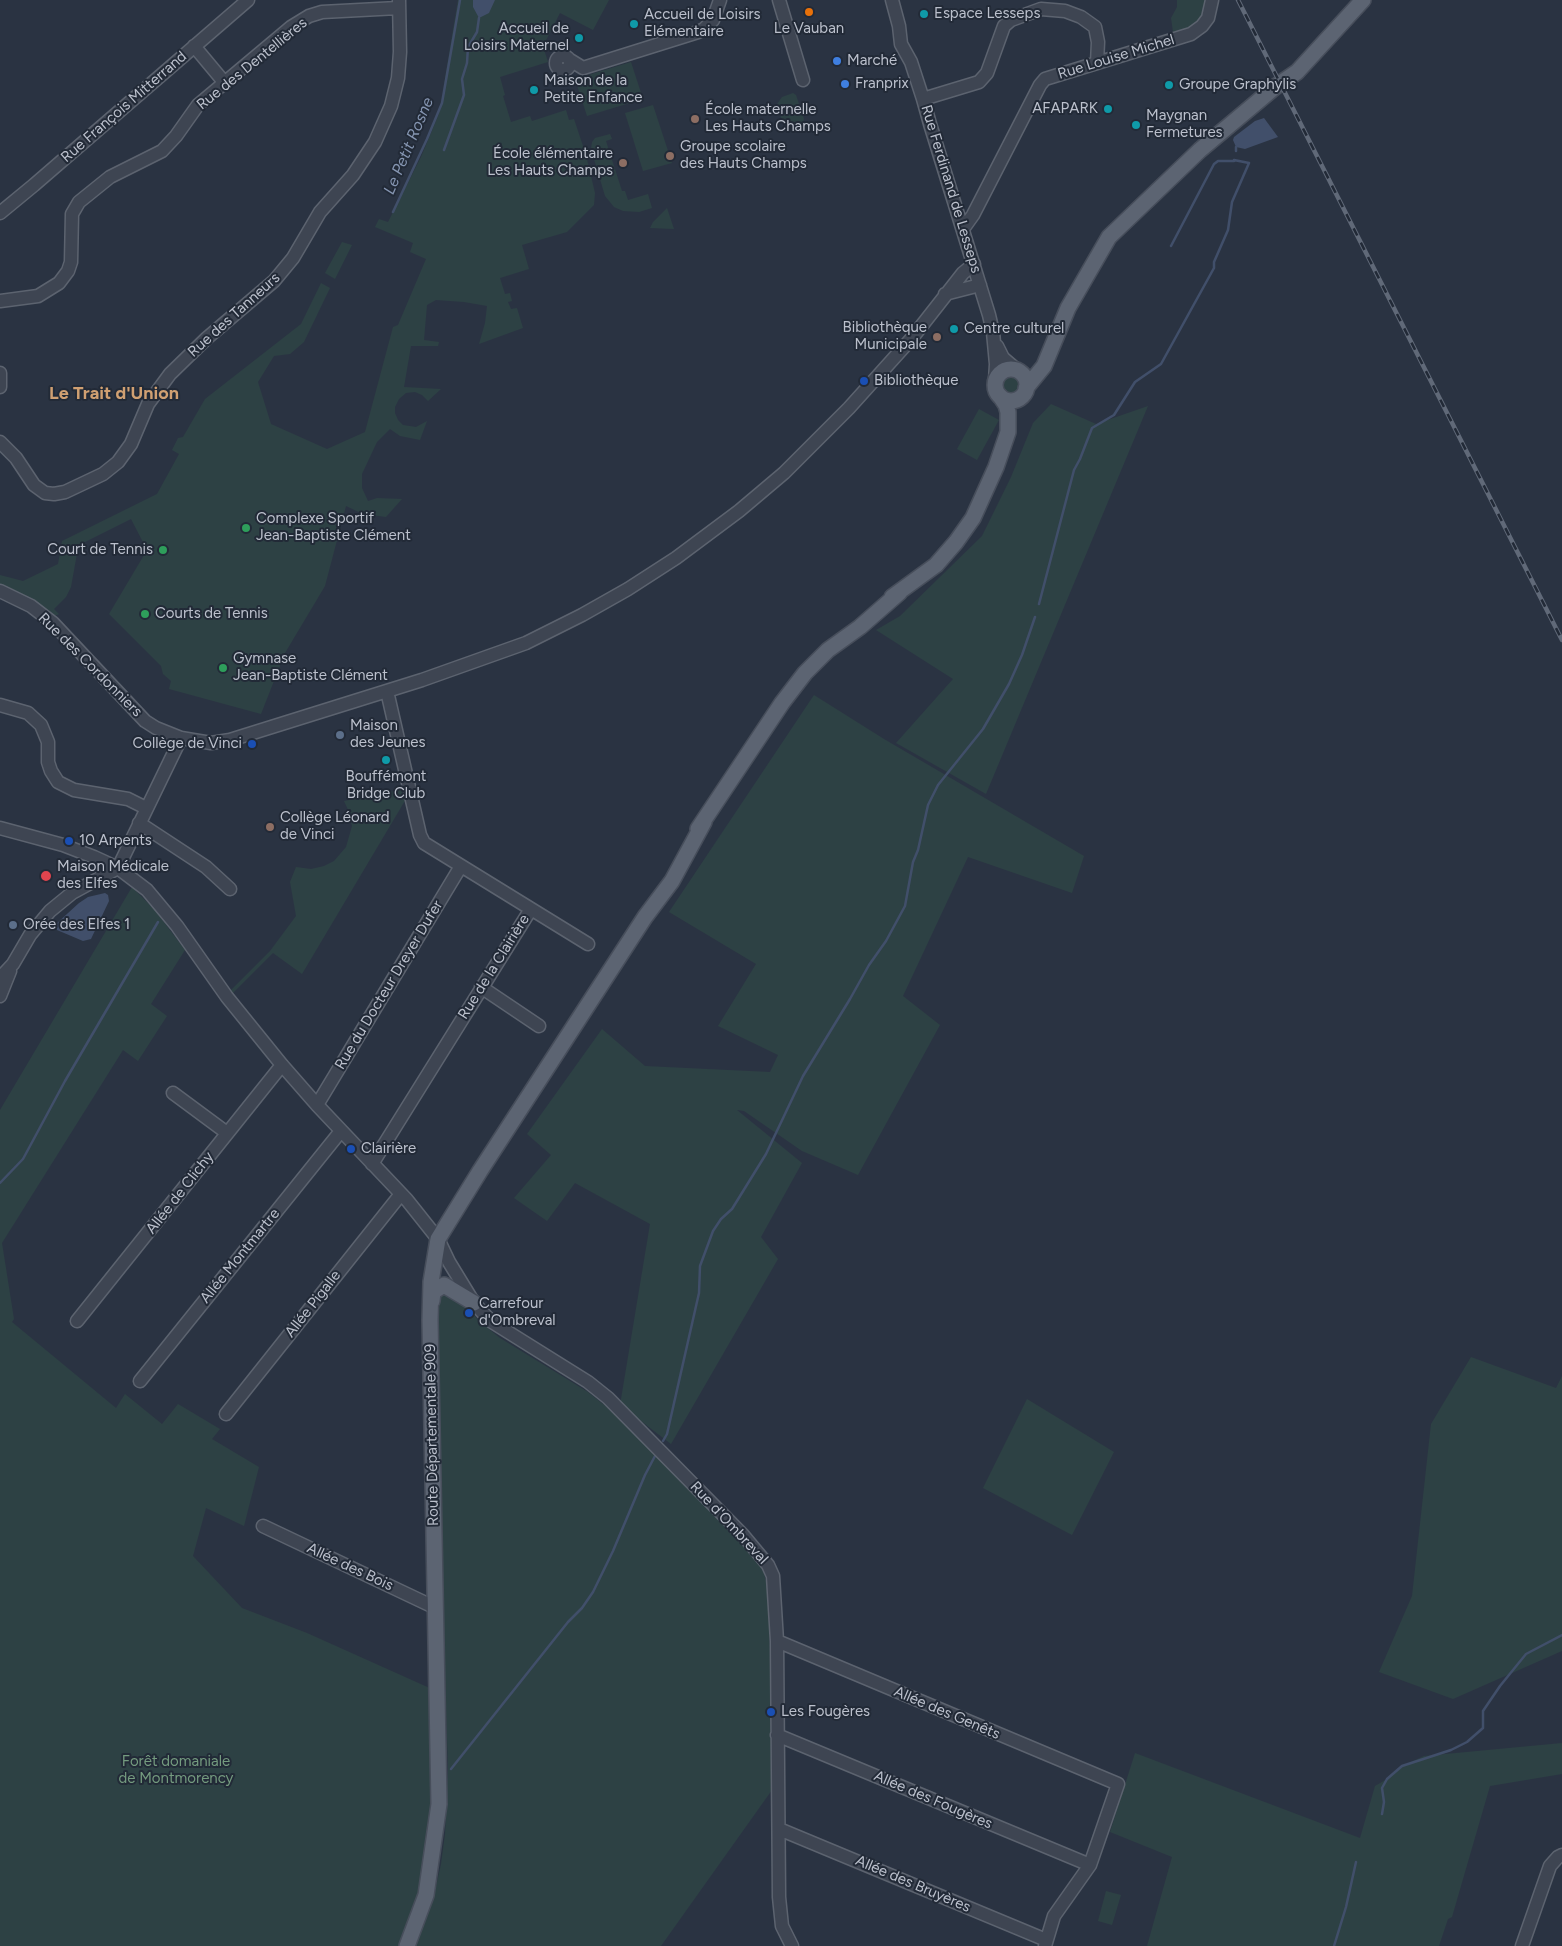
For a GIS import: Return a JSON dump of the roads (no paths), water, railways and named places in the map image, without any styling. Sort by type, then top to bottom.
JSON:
[{"type":"main road","points":[[1275,87],[1330,22],[1353,0]]},
{"type":"main road","points":[[1000,396],[1011,400],[1018,399],[1040,372],[1076,294],[1101,250],[1116,229],[1200,150],[1275,87],[1297,72],[1363,0]]},
{"type":"main road","points":[[996,466],[1006,442],[1010,420],[1007,408],[995,387],[997,376],[1004,370],[1026,371],[1036,366],[1054,342]]},
{"type":"main road","points":[[996,466],[1013,438],[1018,409],[1025,391],[1025,378],[1017,370]]},
{"type":"main road","name":"Route Départementale 909","points":[[407,1946],[426,1895],[440,1804],[430,1320],[431,1282],[438,1239],[644,917],[680,869],[704,822],[782,703],[805,673],[826,651],[860,627],[903,589],[936,565],[954,545],[973,518],[996,466]]},
{"type":"main road","points":[[430,1320],[434,1292],[444,1285],[449,1286],[474,1303]]},
{"type":"street","name":"Rue François Mitterrand","points":[[0,213],[248,0]]},
{"type":"street","points":[[570,60],[583,68],[698,32],[713,20],[720,0]]},
{"type":"street","points":[[779,0],[803,80]]},
{"type":"street","name":"Rue Ferdinand de Lesseps","points":[[892,0],[899,26],[901,44],[911,62],[923,99],[993,332],[997,369],[995,381]]},
{"type":"street","name":"Rue Louise Michel","points":[[963,228],[969,222],[982,199],[1040,85],[1045,79],[1191,34],[1202,26],[1208,18],[1212,0]]},
{"type":"street","name":"Rue des Dentellières","points":[[0,301],[38,296],[59,283],[72,262],[72,214],[79,202],[110,177],[162,151],[176,136],[198,105],[291,27],[308,16],[328,11],[398,4]]},
{"type":"street","name":"Rue des Tanneurs","points":[[0,442],[16,458],[34,485],[45,493],[54,494],[70,490],[103,474],[118,462],[131,444],[148,404],[170,374],[207,338],[274,281],[293,258],[320,212],[361,164],[375,142],[391,106],[398,78],[400,52],[398,4]]},
{"type":"street","points":[[923,99],[979,82],[983,78],[1004,26],[1011,20],[1041,9],[1060,10],[1081,18],[1097,30],[1097,63]]},
{"type":"street","points":[[194,46],[224,82]]},
{"type":"street","name":"Rue Louise Michel","points":[[958,214],[969,211],[982,199]]},
{"type":"street","name":"Rue des Cordonniers","points":[[0,591],[31,606],[53,623],[145,721],[156,728],[181,738],[211,742],[230,740],[480,660],[526,642],[582,615],[628,589],[676,558],[754,500],[817,442],[881,374],[912,338],[963,272],[974,264]]},
{"type":"street","points":[[945,294],[980,285]]},
{"type":"street","points":[[993,332],[1000,354],[1009,365],[1017,370]]},
{"type":"street","points":[[0,373],[0,387]]},
{"type":"street","name":"Rue de la Clairière","points":[[372,1164],[531,909],[428,846],[421,839],[387,691]]},
{"type":"street","points":[[0,705],[28,712],[41,725],[48,742],[48,762],[58,782],[74,790],[128,798],[146,808]]},
{"type":"street","points":[[0,996],[13,964],[30,935],[50,911],[72,893],[118,868],[181,738]]},
{"type":"street","points":[[139,823],[206,867],[230,888]]},
{"type":"street","name":"Rue d'Ombreval","points":[[0,828],[63,845],[118,868],[132,877],[163,909],[227,997],[282,1065],[401,1194],[438,1239],[449,1262],[474,1303],[492,1322],[588,1382],[608,1398],[749,1542],[768,1565],[773,1576],[777,1641],[781,1918],[786,1937],[792,1946]]},
{"type":"street","name":"Rue du Docteur Dreyer Dufer","points":[[317,1105],[461,866]]},
{"type":"street","points":[[531,909],[588,944]]},
{"type":"street","points":[[0,978],[13,964]]},
{"type":"street","points":[[481,987],[539,1026]]},
{"type":"street","name":"Allée de Clichy","points":[[77,1321],[282,1065]]},
{"type":"street","points":[[173,1093],[227,1133]]},
{"type":"street","name":"Allée Montmartre","points":[[140,1381],[341,1131]]},
{"type":"street","name":"Allée Pigalle","points":[[226,1414],[401,1194]]},
{"type":"street","name":"Allée des Bois","points":[[263,1526],[436,1608]]},
{"type":"street","name":"Allée des Genêts","points":[[777,1641],[1118,1784],[1090,1865]]},
{"type":"street","name":"Allée des Fougères","points":[[777,1735],[1090,1865]]},
{"type":"street","name":"Allée des Bruyères","points":[[779,1829],[1045,1943]]},
{"type":"street","points":[[1522,1946],[1550,1866],[1562,1855]]},
{"type":"street","points":[[1045,1943],[1054,1916],[1090,1865]]},
{"type":"water","points":[[473,0],[495,0],[489,13],[479,18],[473,7]]},
{"type":"water","points":[[1264,118],[1278,137],[1245,149],[1236,147],[1233,140],[1234,137],[1255,121]]},
{"type":"water","points":[[105,893],[108,895],[109,901],[91,939],[83,941],[57,930],[56,924],[79,903],[88,897]]},
{"type":"waterway","name":"Le Petit Rosne","points":[[393,212],[442,103],[460,0]]},
{"type":"waterway","points":[[444,150],[464,95],[462,79],[467,63],[468,47],[477,32],[479,18]]},
{"type":"waterway","points":[[1039,604],[1074,470],[1092,428],[1114,415],[1135,382],[1161,364],[1214,268],[1214,262],[1228,230],[1232,202],[1249,163],[1234,160]]},
{"type":"waterway","points":[[1171,246],[1214,164],[1218,161],[1234,161]]},
{"type":"waterway","points":[[663,1441],[667,1434],[699,1293],[700,1266],[713,1231],[721,1219],[732,1209],[766,1154],[803,1076],[869,965],[886,941],[905,906],[913,862],[918,850],[928,805],[938,785],[983,729],[1009,684],[1022,655],[1035,617]]},
{"type":"waterway","points":[[0,1183],[23,1159],[65,1081],[158,922]]},
{"type":"waterway","points":[[451,1769],[593,1592],[655,1456]]},
{"type":"waterway","points":[[1382,1814],[1384,1802],[1382,1788],[1387,1779],[1402,1766],[1451,1750],[1467,1742],[1483,1728],[1483,1711],[1526,1654],[1562,1635]]},
{"type":"waterway","points":[[1334,1946],[1346,1907],[1356,1862]]},
{"type":"railway","points":[[1238,0],[1562,640]]},
{"type":"place","name":"Le Vauban","points":[[809,12]]},
{"type":"place","name":"Espace Lesseps","points":[[924,14]]},
{"type":"place","name":"Accueil de Loisirs Elémentaire","points":[[634,24]]},
{"type":"place","name":"Accueil de Loisirs Maternel","points":[[579,38]]},
{"type":"place","name":"Marché","points":[[837,61]]},
{"type":"place","name":"Franprix","points":[[845,84]]},
{"type":"place","name":"Groupe Graphylis","points":[[1169,85]]},
{"type":"place","name":"Maison de la Petite Enfance","points":[[534,90]]},
{"type":"place","name":"AFAPARK","points":[[1108,109]]},
{"type":"place","name":"École maternelle Les Hauts Champs","points":[[695,119]]},
{"type":"place","name":"Maygnan Fermetures","points":[[1136,125]]},
{"type":"place","name":"Groupe scolaire des Hauts Champs","points":[[670,156]]},
{"type":"place","name":"École élémentaire Les Hauts Champs","points":[[623,163]]},
{"type":"place","name":"Centre culturel","points":[[954,329]]},
{"type":"place","name":"Bibliothèque Municipale","points":[[937,337]]},
{"type":"place","name":"Bibliothèque","points":[[864,381]]},
{"type":"place","name":"Complexe Sportif Jean-Baptiste Clément","points":[[246,528]]},
{"type":"place","name":"Court de Tennis","points":[[163,550]]},
{"type":"place","name":"Courts de Tennis","points":[[145,614]]},
{"type":"place","name":"Gymnase Jean-Baptiste Clément","points":[[223,668]]},
{"type":"place","name":"Maison des Jeunes","points":[[340,735]]},
{"type":"place","name":"Collège de Vinci","points":[[252,744]]},
{"type":"place","name":"Bouffémont Bridge Club","points":[[386,760]]},
{"type":"place","name":"Collège Léonard de Vinci","points":[[270,827]]},
{"type":"place","name":"10 Arpents","points":[[69,841]]},
{"type":"place","name":"Maison Médicale des Elfes","points":[[46,876]]},
{"type":"place","name":"Orée des Elfes 1","points":[[13,925]]},
{"type":"place","name":"Clairière","points":[[351,1149]]},
{"type":"place","name":"Carrefour d'Ombreval","points":[[469,1313]]},
{"type":"place","name":"Les Fougères","points":[[771,1712]]},
{"type":"district","name":"Le Trait d'Union","points":[[114,394]]},
{"type":"park label","name":"Forêt domaniale de Montmorency","points":[[176,1770]]}]
